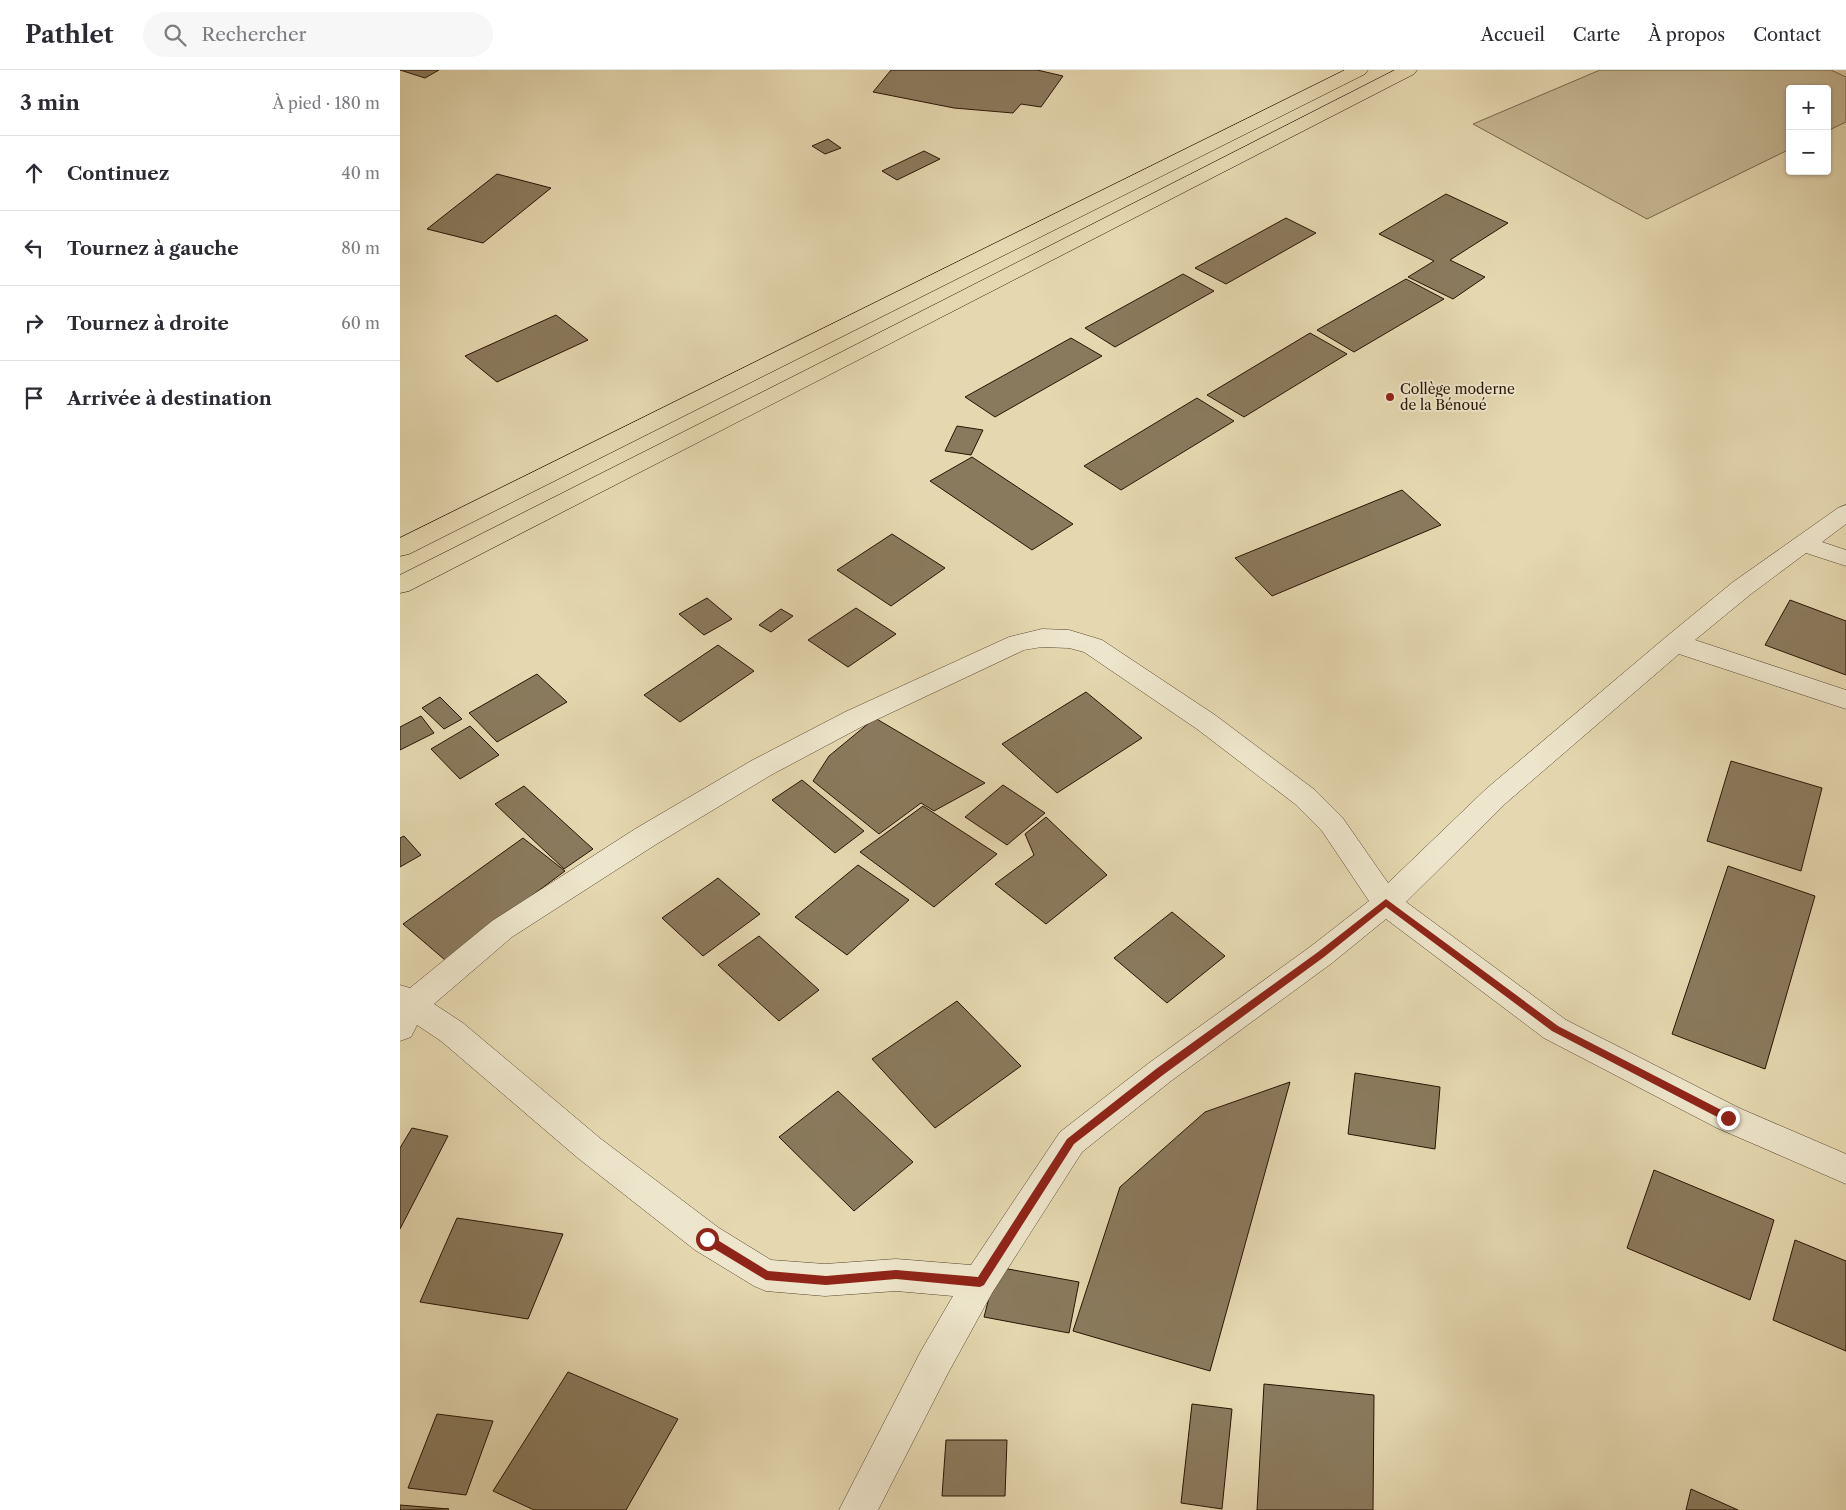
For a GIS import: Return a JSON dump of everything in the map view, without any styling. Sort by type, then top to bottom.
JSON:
[{"type":"main road","points":[[430,570],[403,547],[1359,70]]},
{"type":"main road","points":[[400,585],[1408,70]]},
{"type":"main road","points":[[1286,107],[1312,119]]},
{"type":"street","points":[[858,1510],[934,1363],[980,1282],[1071,1142],[1167,1066],[1321,955],[1386,903],[1496,796],[1675,643],[1742,588],[1846,512]]},
{"type":"street","points":[[1804,544],[1846,558]]},
{"type":"street","points":[[980,1282],[896,1275],[826,1280],[766,1275],[707,1239],[590,1149],[452,1032],[404,1010],[502,929],[645,837],[761,768],[854,719],[1018,642],[1042,638],[1069,640],[1093,646],[1206,722],[1305,797],[1332,824],[1386,903],[1555,1029],[1728,1118],[1846,1168]]},
{"type":"street","points":[[1675,643],[1846,700]]},
{"type":"shaded area","points":[[1600,70],[1831,70],[1846,77],[1846,122],[1831,129],[1831,85],[1786,85],[1786,151],[1647,219],[1473,124]]},
{"type":"building","points":[[400,70],[439,70],[425,78]]},
{"type":"building","points":[[891,70],[1037,70],[1063,76],[1041,107],[1021,104],[1013,113],[954,108],[873,92]]},
{"type":"building","points":[[828,139],[841,148],[825,154],[812,146]]},
{"type":"building","points":[[924,151],[940,159],[897,180],[882,171]]},
{"type":"building","points":[[497,174],[551,188],[483,243],[427,229]]},
{"type":"building","points":[[1446,194],[1508,223],[1450,260],[1485,277],[1453,299],[1408,277],[1434,261],[1379,234]]},
{"type":"building","points":[[1286,218],[1316,233],[1226,284],[1195,268]]},
{"type":"building","points":[[1183,274],[1214,291],[1115,347],[1085,328]]},
{"type":"building","points":[[1406,279],[1444,299],[1354,352],[1317,330]]},
{"type":"building","points":[[556,315],[588,340],[497,382],[465,356]]},
{"type":"building","points":[[1310,333],[1347,354],[1244,417],[1207,395]]},
{"type":"building","points":[[1071,338],[1102,356],[995,417],[965,397]]},
{"type":"building","points":[[1197,398],[1234,421],[1121,490],[1084,466]]},
{"type":"building","points":[[957,426],[983,430],[971,455],[945,451]]},
{"type":"building","points":[[972,457],[1073,524],[1032,550],[930,481]]},
{"type":"building","points":[[1402,490],[1441,525],[1272,596],[1235,558]]},
{"type":"building","points":[[892,534],[945,568],[891,606],[837,570]]},
{"type":"building","points":[[707,598],[732,619],[704,635],[679,614]]},
{"type":"building","points":[[1790,600],[1846,621],[1846,675],[1765,645]]},
{"type":"building","points":[[856,608],[896,634],[848,667],[808,640]]},
{"type":"building","points":[[781,609],[793,616],[771,632],[759,625]]},
{"type":"building","points":[[718,645],[754,671],[680,722],[644,695]]},
{"type":"building","points":[[537,674],[567,702],[497,742],[469,713]]},
{"type":"building","points":[[1086,692],[1142,738],[1057,793],[1002,744]]},
{"type":"building","points":[[440,697],[462,719],[444,729],[422,708]]},
{"type":"building","points":[[421,716],[434,733],[400,750],[400,727]]},
{"type":"building","points":[[875,718],[985,783],[934,811],[921,803],[879,834],[813,781],[829,756]]},
{"type":"building","points":[[470,726],[499,755],[460,779],[431,749]]},
{"type":"building","points":[[1731,761],[1822,788],[1801,871],[1707,841]]},
{"type":"building","points":[[802,780],[864,831],[835,853],[772,800]]},
{"type":"building","points":[[1003,785],[1045,813],[1007,845],[965,817]]},
{"type":"building","points":[[524,786],[593,849],[564,869],[495,804]]},
{"type":"building","points":[[923,806],[997,854],[934,907],[860,852]]},
{"type":"building","points":[[1046,817],[1107,875],[1046,924],[995,884],[1034,855],[1025,834]]},
{"type":"building","points":[[404,836],[421,855],[400,867],[400,838]]},
{"type":"building","points":[[523,838],[565,871],[445,960],[403,924]]},
{"type":"building","points":[[858,865],[909,900],[847,955],[795,917]]},
{"type":"building","points":[[1728,866],[1815,896],[1765,1069],[1672,1034]]},
{"type":"building","points":[[718,878],[760,914],[703,956],[662,918]]},
{"type":"building","points":[[1172,912],[1225,956],[1167,1003],[1114,958]]},
{"type":"building","points":[[759,936],[819,990],[779,1021],[718,965]]},
{"type":"building","points":[[957,1001],[1021,1066],[935,1128],[872,1059]]},
{"type":"building","points":[[1355,1073],[1440,1087],[1435,1149],[1348,1134]]},
{"type":"building","points":[[1290,1082],[1210,1371],[1073,1331],[1120,1187],[1205,1112]]},
{"type":"building","points":[[838,1091],[913,1162],[854,1211],[779,1137]]},
{"type":"building","points":[[412,1128],[448,1136],[400,1229],[400,1148]]},
{"type":"building","points":[[1654,1170],[1774,1220],[1750,1300],[1627,1248]]},
{"type":"building","points":[[457,1218],[563,1234],[528,1319],[420,1302]]},
{"type":"building","points":[[1795,1240],[1846,1261],[1846,1351],[1773,1320]]},
{"type":"building","points":[[997,1267],[1079,1282],[1069,1333],[984,1317]]},
{"type":"building","points":[[568,1372],[678,1419],[626,1510],[534,1510],[493,1491]]},
{"type":"building","points":[[1264,1384],[1374,1395],[1373,1510],[1257,1510]]},
{"type":"building","points":[[1192,1404],[1232,1409],[1222,1509],[1181,1503]]},
{"type":"building","points":[[437,1414],[493,1421],[466,1495],[408,1488]]},
{"type":"building","points":[[946,1440],[1007,1440],[1005,1496],[942,1496]]},
{"type":"building","points":[[1691,1489],[1738,1510],[1686,1510]]},
{"type":"building","points":[[400,1505],[449,1509],[400,1510]]},
{"type":"place","name":"Collège moderne de la Bénoué","points":[[1390,397]]},
{"type":"route","points":[[707,1239],[766,1275],[826,1280],[896,1275],[980,1282],[1071,1142],[1244,1009],[1321,955],[1386,903],[1555,1029],[1728,1118]]}]
